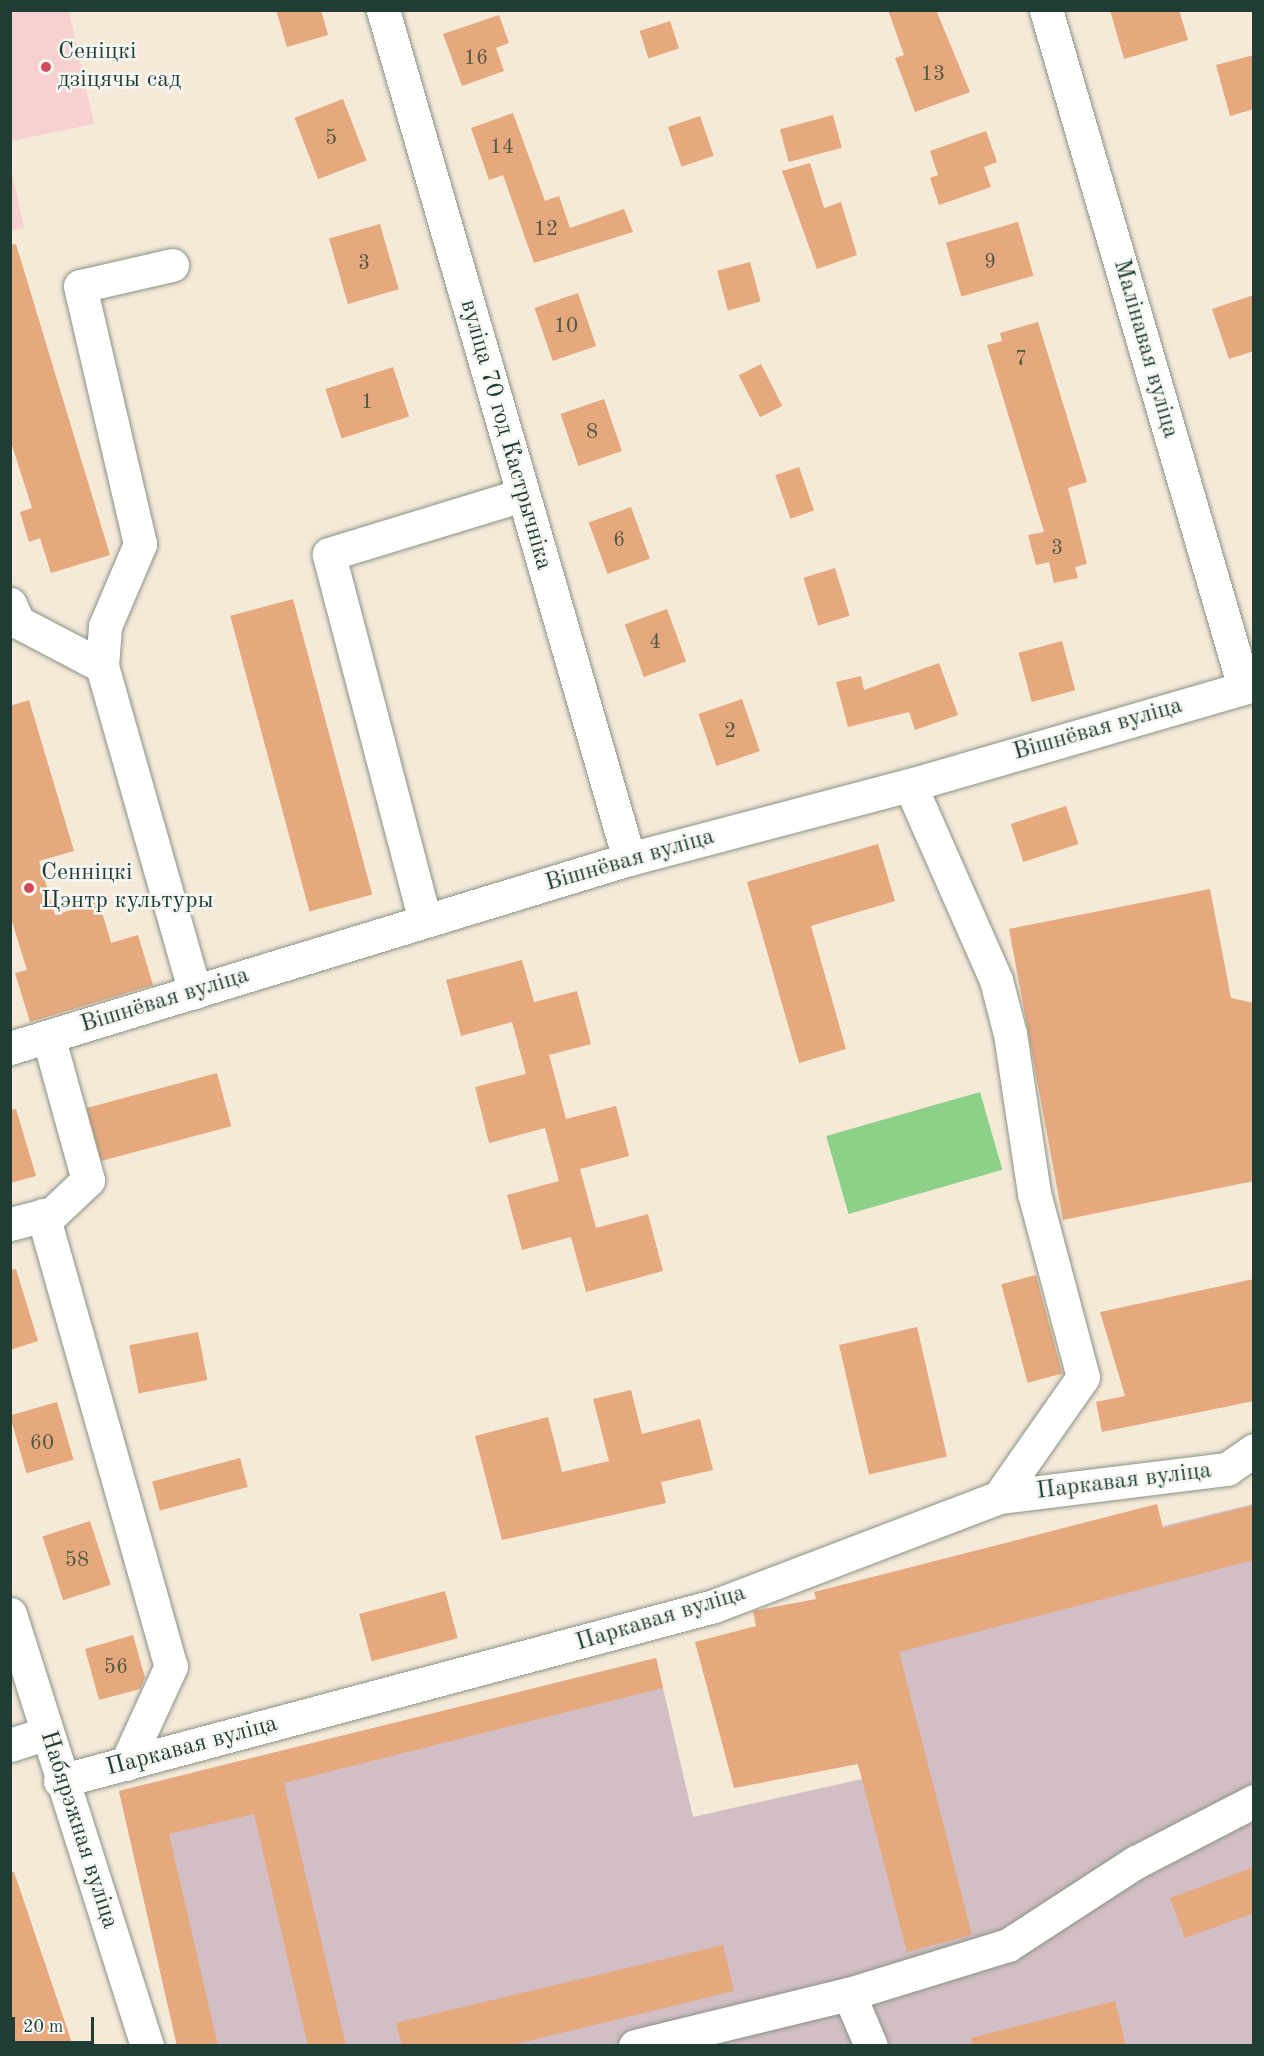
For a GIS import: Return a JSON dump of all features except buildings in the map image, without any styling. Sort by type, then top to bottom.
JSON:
[{"type":"street","name":"вуліца 70 год Кастрычніка","points":[[383,10],[629,859]]},
{"type":"street","name":"Малінавая вуліца","points":[[1046,10],[1249,686]]},
{"type":"street","points":[[172,265],[80,286],[140,544],[105,626],[102,666],[195,992]]},
{"type":"street","points":[[425,921],[329,554],[522,495]]},
{"type":"street","points":[[10,604],[18,622],[102,666]]},
{"type":"street","name":"Вішнёвая вуліца","points":[[10,1048],[629,859],[910,785],[1249,686]]},
{"type":"street","points":[[910,785],[996,980],[1010,1034],[1034,1193],[1083,1377],[999,1497]]},
{"type":"street","points":[[10,1224],[43,1215],[88,1180],[48,1036]]},
{"type":"street","points":[[43,1215],[171,1666],[126,1764]]},
{"type":"street","name":"Паркавая вуліца","points":[[60,1781],[714,1606],[999,1497],[1227,1469],[1254,1450]]},
{"type":"street","name":"Набярэжная вуліца","points":[[10,1614],[60,1781],[147,2046]]},
{"type":"street","points":[[10,1745],[47,1733]]},
{"type":"street","points":[[635,2046],[849,1994],[1008,1945],[1136,1863],[1254,1801]]},
{"type":"street","points":[[849,1994],[872,2046]]},
{"type":"shaded area","name":"Сеніцкі дзіцячы сад","points":[[11,10],[69,11],[94,124],[11,141]]},
{"type":"shaded area","points":[[11,169],[24,228],[10,231]]},
{"type":"shaded area","points":[[1253,1504],[1253,2045],[177,2045],[119,1791],[656,1658],[693,1817],[862,1779],[815,1612]]},
{"type":"green space","points":[[980,1092],[1002,1170],[849,1214],[826,1136]]},
{"type":"place","name":"Сеніцкі дзіцячы сад","points":[[46,67]]},
{"type":"place","name":"Сенніцкі Цэнтр культуры","points":[[29,888]]}]
